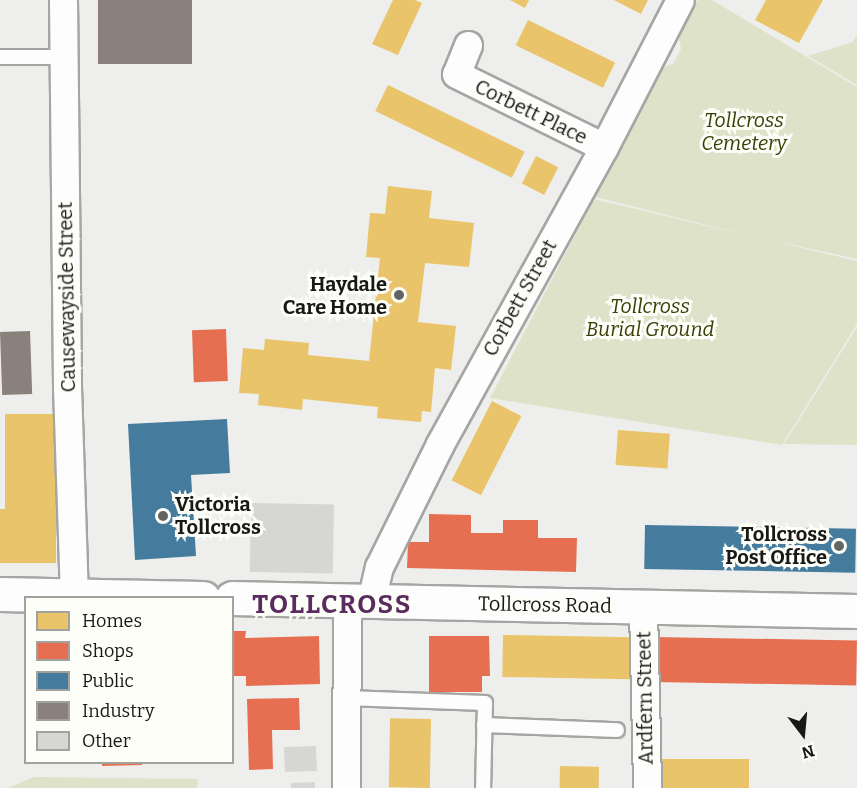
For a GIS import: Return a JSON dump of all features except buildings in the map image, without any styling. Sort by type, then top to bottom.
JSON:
[{"type":"street","name":"Causewayside Street","points":[[63,0],[68,387],[74,595]]},
{"type":"street","name":"Corbett Street","points":[[345,788],[346,698],[359,601],[379,567],[440,444],[603,147],[680,0]]},
{"type":"street","name":"Corbett Place","points":[[468,45],[456,74],[603,147]]},
{"type":"street","points":[[0,594],[138,596]]},
{"type":"street","name":"Tollcross Road","points":[[234,598],[857,611]]},
{"type":"street","name":"Ardfern Street","points":[[643,608],[647,788]]},
{"type":"lane","points":[[0,57],[64,57]]},
{"type":"lane","points":[[346,698],[485,703],[483,788]]},
{"type":"lane","points":[[484,725],[617,730]]},
{"type":"green space","points":[[698,0],[712,0],[857,87],[857,259],[761,238],[857,261],[857,324],[782,445],[490,398],[594,199],[758,238],[595,197],[663,67],[673,64],[681,49],[679,37]]},
{"type":"green space","points":[[857,34],[857,85],[808,56],[853,42]]},
{"type":"green space","points":[[857,327],[857,445],[784,444]]},
{"type":"green space","points":[[34,777],[198,779],[197,788],[8,788]]},
{"type":"place","name":"Haydale Care Home","points":[[399,295]]},
{"type":"place","name":"Victoria Tollcross","points":[[163,516]]},
{"type":"place","name":"Tollcross Post Office","points":[[839,546]]},
{"type":"district","name":"TOLLCROSS","points":[[332,605]]},
{"type":"park label","name":"Tollcross Cemetery","points":[[744,132]]},
{"type":"park label","name":"Tollcross Burial Ground","points":[[650,318]]}]
